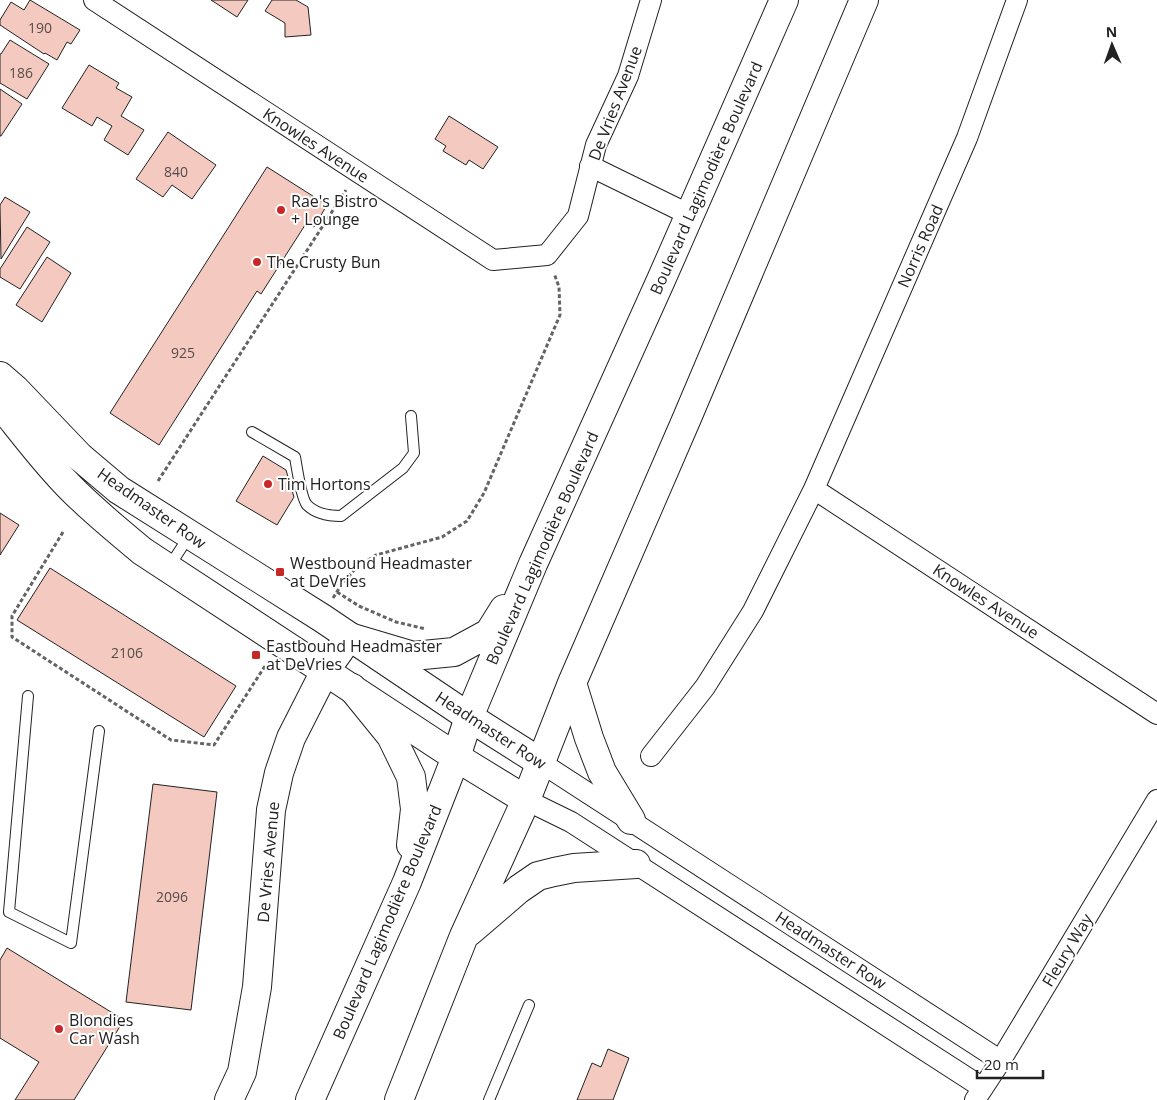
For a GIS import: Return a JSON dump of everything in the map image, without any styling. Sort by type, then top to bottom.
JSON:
[{"type":"main road","name":"Boulevard Lagimodière Boulevard","points":[[310,1100],[407,882],[456,757],[469,717],[533,564],[690,215],[784,0]]},
{"type":"main road","points":[[399,1100],[464,936],[526,800],[572,683],[864,0]]},
{"type":"main road","name":"Headmaster Row","points":[[0,376],[9,405],[30,442],[65,482],[136,546],[456,757],[526,800]]},
{"type":"main road","name":"Headmaster Row","points":[[9,405],[80,457],[119,490],[322,618],[469,717],[540,762]]},
{"type":"main road","points":[[349,637],[413,656],[454,652],[489,633],[533,564]]},
{"type":"main road","name":"De Vries Avenue","points":[[229,1100],[242,1072],[257,987],[271,810],[279,773],[291,738],[325,671],[349,637]]},
{"type":"main road","points":[[572,683],[602,772],[631,820]]},
{"type":"main road","points":[[352,688],[391,736],[412,777],[415,809],[407,882]]},
{"type":"main road","points":[[464,936],[519,889],[538,876],[574,868],[636,864]]},
{"type":"street","name":"Knowles Avenue","points":[[94,0],[493,260],[547,255]]},
{"type":"street","name":"De Vries Avenue","points":[[547,255],[578,216],[596,145],[628,76],[651,0]]},
{"type":"street","name":"Norris Road","points":[[651,756],[705,687],[753,611],[814,489],[968,138],[1017,0]]},
{"type":"street","points":[[590,166],[690,215]]},
{"type":"street","name":"Knowles Avenue","points":[[814,489],[1157,714]]},
{"type":"street","name":"Headmaster Row","points":[[540,762],[1001,1061]]},
{"type":"street","name":"Headmaster Row","points":[[526,800],[570,822],[636,864],[979,1094]]},
{"type":"street","name":"Fleury Way","points":[[979,1094],[1001,1061],[1157,800]]},
{"type":"lane","points":[[252,432],[295,457],[306,504],[316,512],[329,516],[341,516],[403,468],[414,453],[412,416]]},
{"type":"lane","points":[[168,568],[190,535]]},
{"type":"lane","points":[[28,696],[9,912],[72,943],[99,732]]},
{"type":"lane","points":[[489,1100],[529,1005]]},
{"type":"path","points":[[158,481],[358,172]]},
{"type":"path","points":[[322,618],[342,584],[356,568],[376,555],[442,537],[467,521],[484,493],[560,316],[559,287],[547,255]]},
{"type":"path","points":[[63,532],[12,616],[12,637],[171,740],[214,745],[265,666]]},
{"type":"path","points":[[337,592],[359,606],[396,622],[428,630]]},
{"type":"building","points":[[30,0],[80,30],[71,44],[67,42],[57,60],[44,54],[0,25],[0,20],[11,2],[24,10]]},
{"type":"building","points":[[211,0],[248,0],[237,17]]},
{"type":"building","points":[[272,0],[296,0],[308,7],[311,35],[285,37],[285,23],[265,11]]},
{"type":"building","points":[[10,40],[49,64],[27,99],[0,83],[0,54]]},
{"type":"building","points":[[89,65],[119,83],[116,88],[132,97],[121,116],[144,130],[128,155],[104,140],[112,126],[97,117],[92,126],[62,108]]},
{"type":"building","points":[[0,89],[22,104],[1,136],[0,136]]},
{"type":"building","points":[[449,116],[498,147],[483,169],[469,160],[466,165],[443,151],[446,146],[435,139]]},
{"type":"building","points":[[168,132],[216,165],[192,199],[172,185],[163,197],[136,179]]},
{"type":"building","points":[[267,167],[327,205],[314,227],[307,222],[261,294],[257,291],[159,445],[110,413]]},
{"type":"building","points":[[5,197],[30,212],[1,259],[0,205]]},
{"type":"building","points":[[27,227],[50,242],[20,289],[0,277],[0,269]]},
{"type":"building","points":[[47,257],[71,273],[42,322],[16,305]]},
{"type":"building","name":"Tim Hortons","points":[[263,456],[286,470],[294,497],[277,525],[236,501]]},
{"type":"building","points":[[0,513],[19,525],[0,555]]},
{"type":"building","points":[[50,568],[236,686],[204,737],[17,620]]},
{"type":"building","points":[[153,784],[217,792],[191,1010],[126,1002]]},
{"type":"building","name":"Blondies Car Wash","points":[[7,948],[124,1020],[74,1100],[15,1100],[39,1062],[0,1038],[0,960]]},
{"type":"building","points":[[608,1049],[629,1058],[613,1100],[577,1100],[592,1063],[601,1067]]},
{"type":"place","name":"Rae's Bistro + Lounge","points":[[281,210]]},
{"type":"place","name":"The Crusty Bun","points":[[257,262]]},
{"type":"place","name":"Tim Hortons","points":[[268,484]]},
{"type":"place","name":"Westbound Headmaster at DeVries","points":[[280,572]]},
{"type":"place","name":"Eastbound Headmaster at DeVries","points":[[256,655]]},
{"type":"place","name":"Blondies Car Wash","points":[[59,1029]]}]
